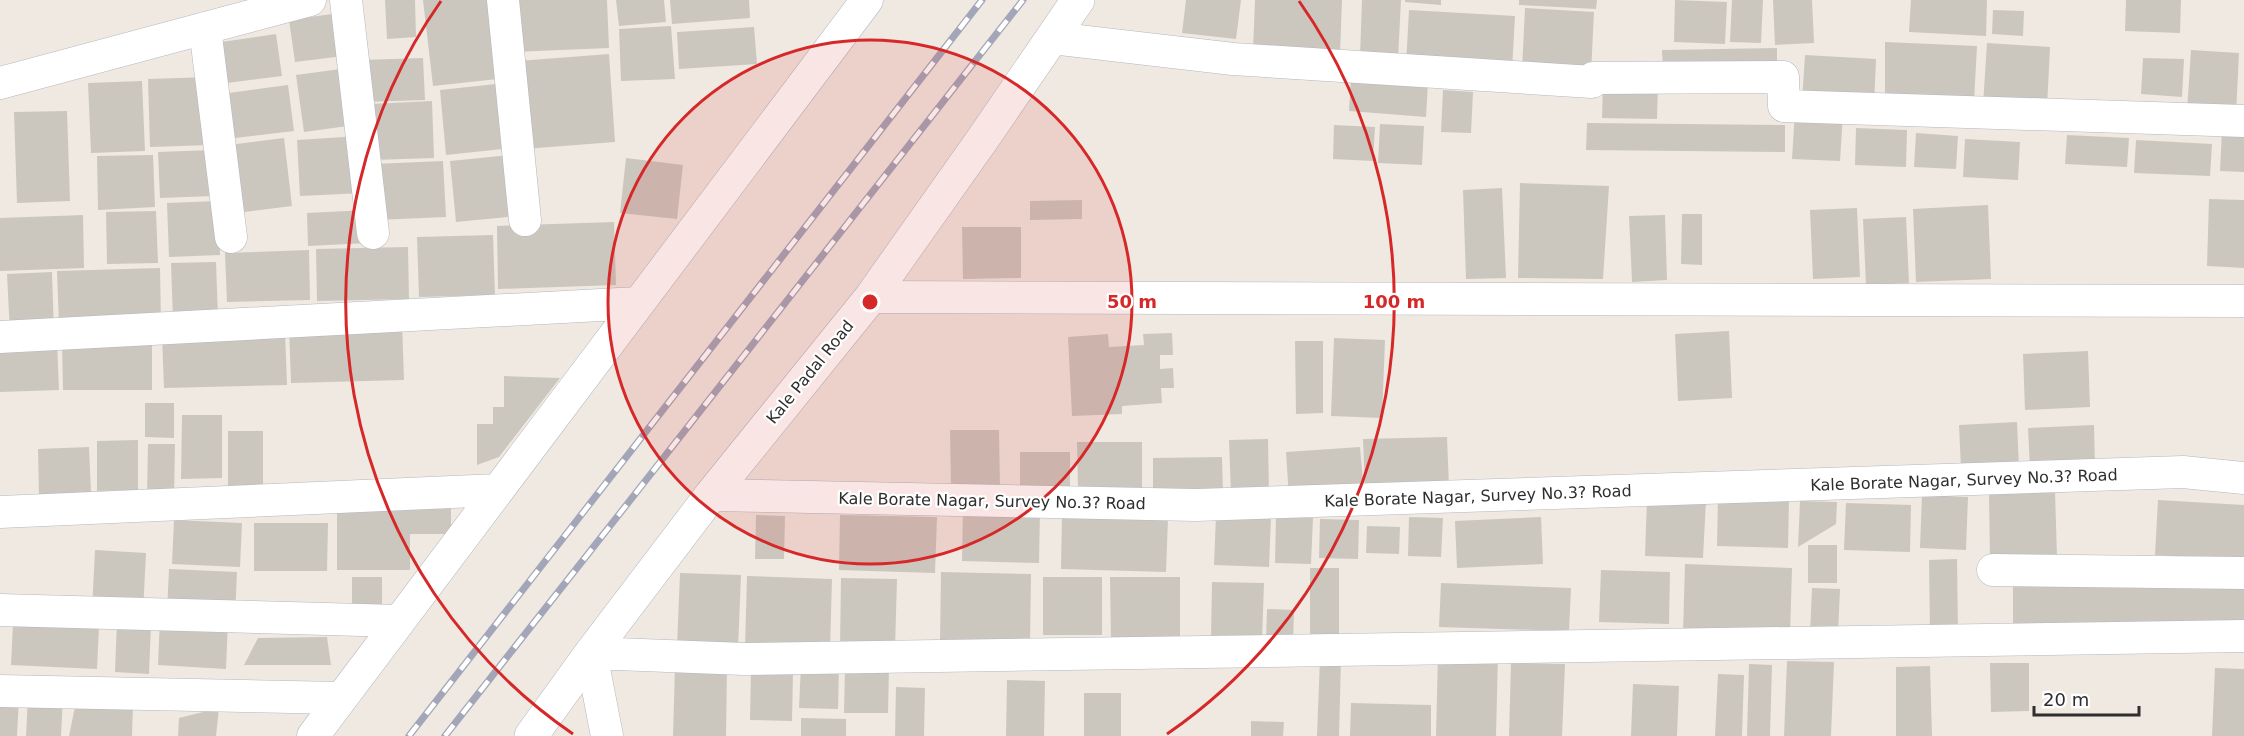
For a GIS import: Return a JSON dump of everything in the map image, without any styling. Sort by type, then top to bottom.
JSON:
[{"type":"street","points":[[0,83],[310,0]]},
{"type":"street","points":[[346,0],[373,233]]},
{"type":"street","points":[[503,0],[525,220]]},
{"type":"street","points":[[313,736],[867,0]]},
{"type":"street","name":"Kale Padal Road","points":[[531,736],[711,495],[871,297],[1078,0]]},
{"type":"street","points":[[205,28],[231,237]]},
{"type":"street","points":[[1052,38],[1233,60],[1592,82],[1593,78],[1783,77],[1784,106],[2244,121]]},
{"type":"street","points":[[871,297],[2244,301]]},
{"type":"street","points":[[0,336],[638,303]]},
{"type":"street","name":"Kale Borate Nagar, Survey No.3? Road","points":[[711,495],[1196,505],[2171,472],[2244,478]]},
{"type":"street","points":[[0,512],[497,490]]},
{"type":"street","points":[[1993,570],[2244,573]]},
{"type":"street","points":[[0,610],[398,621]]},
{"type":"street","points":[[607,736],[591,653],[744,659],[2244,636]]},
{"type":"street","points":[[0,691],[341,698]]},
{"type":"building","points":[[385,0],[415,0],[416,37],[387,39]]},
{"type":"building","points":[[423,0],[499,0],[507,78],[433,86]]},
{"type":"building","points":[[511,0],[607,0],[609,48],[513,52]]},
{"type":"building","points":[[616,0],[664,0],[666,22],[619,26]]},
{"type":"building","points":[[670,0],[749,0],[750,18],[672,24]]},
{"type":"building","points":[[1186,0],[1241,0],[1236,39],[1182,33]]},
{"type":"building","points":[[1255,0],[1342,0],[1340,54],[1253,50]]},
{"type":"building","points":[[1362,0],[1401,0],[1398,59],[1360,57]]},
{"type":"building","points":[[1405,0],[1441,0],[1441,5],[1405,2]]},
{"type":"building","points":[[1519,0],[1597,0],[1596,9],[1519,5]]},
{"type":"building","points":[[1675,0],[1727,2],[1725,44],[1674,42]]},
{"type":"building","points":[[1732,0],[1763,0],[1761,43],[1730,42]]},
{"type":"building","points":[[1773,0],[1812,0],[1814,43],[1775,45]]},
{"type":"building","points":[[1911,0],[1987,0],[1986,36],[1909,32]]},
{"type":"building","points":[[2126,0],[2181,0],[2180,33],[2125,31]]},
{"type":"building","points":[[1525,8],[1594,12],[1591,73],[1522,70]]},
{"type":"building","points":[[1409,10],[1515,16],[1512,70],[1406,65]]},
{"type":"building","points":[[1993,10],[2024,11],[2023,36],[1992,34]]},
{"type":"building","points":[[339,13],[344,56],[295,62],[289,20]]},
{"type":"building","points":[[671,26],[675,79],[621,81],[619,29]]},
{"type":"building","points":[[754,27],[757,64],[679,69],[677,32]]},
{"type":"building","points":[[276,34],[282,76],[219,84],[214,43]]},
{"type":"building","points":[[1885,42],[1977,46],[1974,101],[1885,97]]},
{"type":"building","points":[[1987,43],[2050,47],[2047,108],[1983,105]]},
{"type":"building","points":[[1777,48],[1777,69],[1663,70],[1662,50]]},
{"type":"building","points":[[2191,50],[2239,53],[2236,114],[2187,111]]},
{"type":"building","points":[[609,54],[615,142],[524,149],[518,61]]},
{"type":"building","points":[[1805,55],[1876,59],[1874,106],[1802,102]]},
{"type":"building","points":[[423,58],[425,100],[363,102],[362,60]]},
{"type":"building","points":[[2143,58],[2184,59],[2182,97],[2141,94]]},
{"type":"building","points":[[348,68],[355,125],[304,132],[296,75]]},
{"type":"building","points":[[209,77],[211,145],[150,147],[148,79]]},
{"type":"building","points":[[1351,78],[1428,83],[1426,117],[1349,111]]},
{"type":"building","points":[[142,81],[145,151],[91,153],[88,83]]},
{"type":"building","points":[[505,83],[512,148],[446,155],[440,90]]},
{"type":"building","points":[[1603,83],[1658,84],[1657,119],[1602,118]]},
{"type":"building","points":[[288,85],[294,131],[235,138],[229,93]]},
{"type":"building","points":[[1443,90],[1473,92],[1471,133],[1441,132]]},
{"type":"building","points":[[432,101],[434,158],[373,160],[371,104]]},
{"type":"building","points":[[67,111],[70,201],[17,203],[14,112]]},
{"type":"building","points":[[1795,111],[1843,114],[1840,161],[1792,159]]},
{"type":"building","points":[[1587,123],[1785,125],[1785,152],[1586,150]]},
{"type":"building","points":[[1380,124],[1424,126],[1422,165],[1378,163]]},
{"type":"building","points":[[1334,125],[1375,127],[1373,161],[1333,159]]},
{"type":"building","points":[[1856,128],[1907,130],[1906,167],[1855,165]]},
{"type":"building","points":[[2222,130],[2244,131],[2244,172],[2220,171]]},
{"type":"building","points":[[1916,133],[1958,136],[1956,169],[1914,167]]},
{"type":"building","points":[[2067,135],[2129,138],[2127,167],[2065,164]]},
{"type":"building","points":[[360,136],[363,193],[300,196],[297,140]]},
{"type":"building","points":[[284,138],[292,206],[237,213],[229,145]]},
{"type":"building","points":[[1965,139],[2020,142],[2018,180],[1963,177]]},
{"type":"building","points":[[2136,140],[2212,144],[2210,176],[2134,173]]},
{"type":"building","points":[[212,150],[213,196],[160,198],[158,152]]},
{"type":"building","points":[[153,155],[155,207],[98,210],[97,156]]},
{"type":"building","points":[[511,155],[517,216],[456,222],[450,161]]},
{"type":"building","points":[[626,158],[683,165],[677,219],[620,213]]},
{"type":"building","points":[[443,161],[446,217],[376,220],[374,164]]},
{"type":"building","points":[[1520,183],[1609,186],[1603,279],[1518,278]]},
{"type":"building","points":[[1502,188],[1506,278],[1466,279],[1463,190]]},
{"type":"building","points":[[2209,199],[2244,200],[2244,268],[2207,266]]},
{"type":"building","points":[[1082,200],[1082,219],[1030,220],[1030,201]]},
{"type":"building","points":[[218,201],[220,255],[169,257],[167,203]]},
{"type":"building","points":[[1988,205],[1991,279],[1916,282],[1913,209]]},
{"type":"building","points":[[1857,208],[1860,277],[1813,279],[1810,210]]},
{"type":"building","points":[[367,210],[369,243],[308,246],[307,213]]},
{"type":"building","points":[[156,211],[158,263],[107,264],[106,212]]},
{"type":"building","points":[[1682,214],[1702,214],[1702,265],[1681,264]]},
{"type":"building","points":[[83,215],[84,268],[0,271],[0,218]]},
{"type":"building","points":[[1665,215],[1667,280],[1632,282],[1629,216]]},
{"type":"building","points":[[1906,217],[1909,283],[1866,285],[1863,219]]},
{"type":"building","points":[[614,222],[616,285],[498,289],[497,226]]},
{"type":"building","points":[[962,227],[1021,227],[1021,278],[963,279]]},
{"type":"building","points":[[493,235],[495,295],[419,297],[417,237]]},
{"type":"building","points":[[408,247],[409,299],[317,301],[316,249]]},
{"type":"building","points":[[309,250],[310,300],[227,302],[225,253]]},
{"type":"building","points":[[216,262],[218,319],[173,321],[171,263]]},
{"type":"building","points":[[160,268],[161,322],[59,325],[57,271]]},
{"type":"building","points":[[52,272],[54,333],[10,334],[7,274]]},
{"type":"building","points":[[402,323],[404,380],[291,383],[289,327]]},
{"type":"building","points":[[1729,331],[1732,398],[1678,401],[1675,334]]},
{"type":"building","points":[[285,332],[287,385],[164,388],[162,336]]},
{"type":"building","points":[[1172,333],[1173,355],[1160,355],[1160,369],[1173,368],[1174,388],[1161,388],[1162,403],[1122,406],[1122,414],[1072,416],[1068,337],[1108,334],[1109,347],[1144,345],[1143,334]]},
{"type":"building","points":[[1334,338],[1385,340],[1382,418],[1331,416]]},
{"type":"building","points":[[1295,341],[1323,341],[1323,413],[1296,414]]},
{"type":"building","points":[[57,342],[59,390],[0,392],[0,344]]},
{"type":"building","points":[[62,342],[152,342],[152,390],[63,390]]},
{"type":"building","points":[[2088,351],[2090,407],[2025,410],[2023,354]]},
{"type":"building","points":[[504,376],[560,378],[499,457],[477,465],[477,424],[493,424],[493,407],[504,407]]},
{"type":"building","points":[[145,403],[174,403],[174,438],[145,437]]},
{"type":"building","points":[[182,415],[222,415],[222,478],[181,479]]},
{"type":"building","points":[[2017,422],[2019,467],[1961,469],[1959,425]]},
{"type":"building","points":[[2094,425],[2095,466],[2030,469],[2028,428]]},
{"type":"building","points":[[950,430],[999,430],[1000,487],[951,488]]},
{"type":"building","points":[[228,431],[263,431],[263,488],[228,488]]},
{"type":"building","points":[[1447,437],[1449,487],[1365,489],[1363,439]]},
{"type":"building","points":[[1268,439],[1269,493],[1231,494],[1229,440]]},
{"type":"building","points":[[138,440],[138,490],[97,491],[97,441]]},
{"type":"building","points":[[1077,442],[1142,442],[1142,489],[1078,490]]},
{"type":"building","points":[[148,444],[175,444],[174,497],[147,497]]},
{"type":"building","points":[[89,447],[91,493],[39,495],[38,449]]},
{"type":"building","points":[[1360,447],[1364,492],[1289,498],[1286,452]]},
{"type":"building","points":[[1020,452],[1070,452],[1070,490],[1020,491]]},
{"type":"building","points":[[1222,457],[1223,495],[1153,497],[1153,458]]},
{"type":"building","points":[[2055,491],[2057,557],[1990,560],[1989,493]]},
{"type":"building","points":[[1922,495],[1968,497],[1966,550],[1920,548]]},
{"type":"building","points":[[1718,497],[1789,499],[1788,548],[1717,546]]},
{"type":"building","points":[[1647,499],[1706,501],[1703,558],[1645,556]]},
{"type":"building","points":[[2158,500],[2244,505],[2244,560],[2155,555]]},
{"type":"building","points":[[1800,501],[1837,502],[1836,524],[1798,547]]},
{"type":"building","points":[[451,503],[451,534],[410,534],[410,570],[337,570],[337,504]]},
{"type":"building","points":[[1846,503],[1911,505],[1910,552],[1844,550]]},
{"type":"building","points":[[963,508],[1040,510],[1039,563],[962,561]]},
{"type":"building","points":[[756,515],[785,516],[784,559],[755,559]]},
{"type":"building","points":[[840,515],[937,517],[935,573],[839,570]]},
{"type":"building","points":[[1216,515],[1271,517],[1269,567],[1214,565]]},
{"type":"building","points":[[1062,516],[1168,518],[1166,572],[1061,569]]},
{"type":"building","points":[[1276,517],[1313,518],[1311,564],[1275,563]]},
{"type":"building","points":[[1409,517],[1443,518],[1441,557],[1408,556]]},
{"type":"building","points":[[1541,517],[1543,564],[1457,568],[1455,521]]},
{"type":"building","points":[[1320,519],[1359,520],[1358,559],[1319,558]]},
{"type":"building","points":[[174,520],[242,523],[240,567],[172,564]]},
{"type":"building","points":[[254,523],[328,523],[327,571],[254,571]]},
{"type":"building","points":[[1367,526],[1400,527],[1399,554],[1366,553]]},
{"type":"building","points":[[1808,545],[1837,545],[1837,583],[1808,583]]},
{"type":"building","points":[[95,550],[146,553],[143,612],[92,610]]},
{"type":"building","points":[[1957,559],[1958,631],[1930,631],[1929,560]]},
{"type":"building","points":[[1685,564],[1792,568],[1790,636],[1683,633]]},
{"type":"building","points":[[1310,568],[1339,568],[1339,640],[1310,640]]},
{"type":"building","points":[[169,569],[237,572],[235,616],[167,612]]},
{"type":"building","points":[[1601,570],[1670,572],[1669,624],[1599,622]]},
{"type":"building","points":[[941,572],[1031,574],[1030,643],[940,641]]},
{"type":"building","points":[[680,573],[741,575],[738,649],[677,647]]},
{"type":"building","points":[[747,576],[832,579],[830,650],[745,648]]},
{"type":"building","points":[[352,577],[382,577],[382,614],[352,614]]},
{"type":"building","points":[[1043,577],[1102,577],[1102,635],[1043,635]]},
{"type":"building","points":[[1110,577],[1180,577],[1180,643],[1111,642]]},
{"type":"building","points":[[841,578],[897,579],[895,649],[840,648]]},
{"type":"building","points":[[2244,580],[2244,630],[2013,632],[2013,583]]},
{"type":"building","points":[[1212,582],[1264,583],[1262,640],[1211,638]]},
{"type":"building","points":[[1441,583],[1571,588],[1569,631],[1439,627]]},
{"type":"building","points":[[1812,588],[1840,589],[1838,635],[1810,634]]},
{"type":"building","points":[[1267,609],[1294,610],[1293,643],[1266,642]]},
{"type":"building","points":[[160,618],[228,621],[226,669],[158,665]]},
{"type":"building","points":[[117,621],[151,623],[149,674],[115,672]]},
{"type":"building","points":[[13,624],[99,627],[97,669],[11,665]]},
{"type":"building","points":[[327,637],[331,665],[244,665],[258,638]]},
{"type":"building","points":[[1438,654],[1498,655],[1496,736],[1436,736]]},
{"type":"building","points":[[1320,658],[1341,659],[1339,736],[1317,736]]},
{"type":"building","points":[[1787,661],[1834,662],[1831,736],[1784,736]]},
{"type":"building","points":[[1511,663],[1565,664],[1562,736],[1509,736]]},
{"type":"building","points":[[1990,663],[2029,663],[2029,711],[1991,712]]},
{"type":"building","points":[[1749,664],[1772,665],[1770,736],[1747,736]]},
{"type":"building","points":[[801,665],[839,666],[838,709],[799,708]]},
{"type":"building","points":[[675,666],[727,667],[726,736],[673,736]]},
{"type":"building","points":[[1930,666],[1932,736],[1896,736],[1896,667]]},
{"type":"building","points":[[845,668],[889,669],[888,713],[844,713]]},
{"type":"building","points":[[2215,668],[2244,669],[2244,736],[2212,736]]},
{"type":"building","points":[[751,670],[793,671],[792,721],[750,720]]},
{"type":"building","points":[[1718,674],[1744,675],[1742,736],[1715,736]]},
{"type":"building","points":[[1007,680],[1045,681],[1044,736],[1006,736]]},
{"type":"building","points":[[1633,684],[1679,686],[1677,736],[1631,736]]},
{"type":"building","points":[[896,687],[925,688],[924,736],[895,736]]},
{"type":"building","points":[[1084,693],[1121,693],[1121,736],[1084,736]]},
{"type":"building","points":[[28,696],[63,697],[61,736],[26,736]]},
{"type":"building","points":[[0,697],[19,698],[17,736],[0,736]]},
{"type":"building","points":[[1351,703],[1431,705],[1431,736],[1350,736]]},
{"type":"building","points":[[133,705],[132,736],[69,736],[75,707]]},
{"type":"building","points":[[219,708],[216,736],[178,736],[179,718]]},
{"type":"building","points":[[801,718],[846,719],[846,736],[801,736]]},
{"type":"building","points":[[1251,721],[1284,722],[1283,736],[1251,736]]},
{"type":"railway","points":[[409,736],[982,0]]},
{"type":"railway","points":[[445,736],[1023,0]]}]
